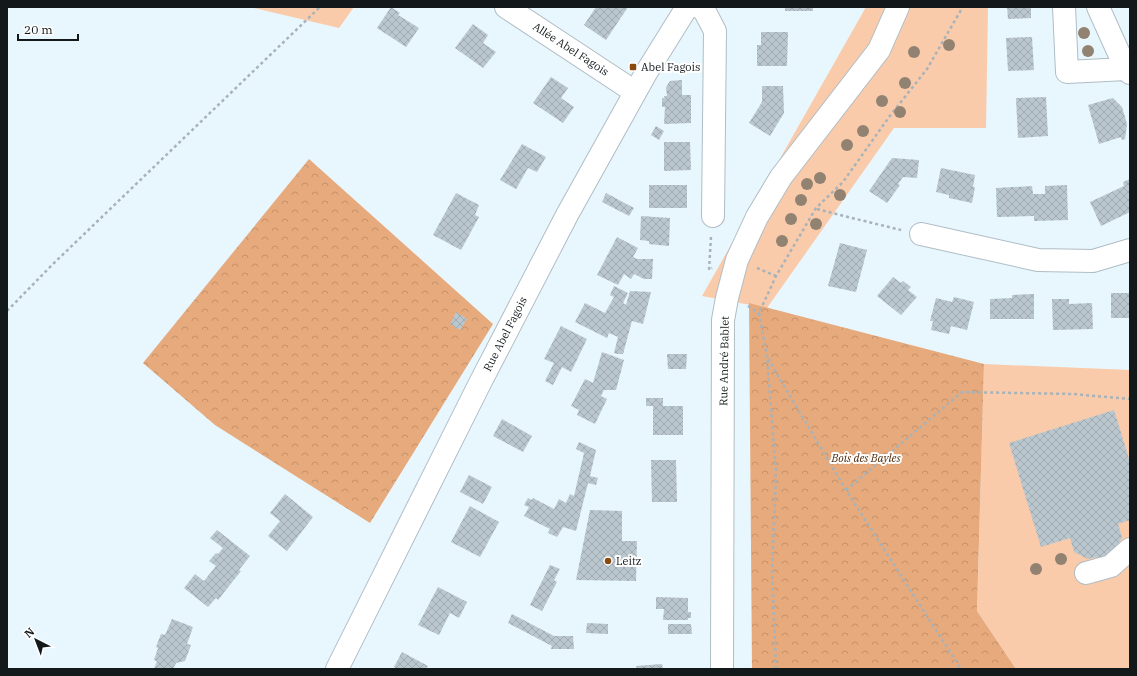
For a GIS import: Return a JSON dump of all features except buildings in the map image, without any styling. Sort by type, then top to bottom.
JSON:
[{"type":"street","name":"Allée Abel Fagois","points":[[506,7],[636,92]]},
{"type":"street","name":"Rue Abel Fagois","points":[[337,669],[479,385],[567,215],[636,92],[687,7]]},
{"type":"street","points":[[699,7],[704,10],[715,31],[713,216]]},
{"type":"street","name":"Rue André Bablet","points":[[722,669],[723,320],[737,260],[757,217],[781,177],[879,50],[898,7]]},
{"type":"street","points":[[1064,7],[1067,72],[1128,71],[1098,7]]},
{"type":"street","points":[[921,234],[1038,260],[1093,261],[1130,250]]},
{"type":"street","points":[[1086,573],[1111,566],[1130,549]]},
{"type":"path","points":[[7,312],[52,264],[320,7]]},
{"type":"path","points":[[776,669],[772,570],[776,472],[767,357],[758,313],[776,276],[816,208],[843,182],[927,69],[960,10],[960,7]]},
{"type":"path","points":[[816,208],[921,234]]},
{"type":"path","points":[[713,216],[709,270],[737,260]]},
{"type":"path","points":[[767,357],[846,490],[961,669]]},
{"type":"path","points":[[846,490],[962,392],[1073,394],[1130,399]]},
{"type":"shaded area","points":[[250,7],[354,7],[339,28]]},
{"type":"shaded area","points":[[866,7],[988,7],[986,128],[894,128],[767,308],[702,296]]},
{"type":"shaded area","points":[[984,364],[1130,370],[1130,669],[1016,669],[977,611]]},
{"type":"green space","points":[[309,159],[493,324],[370,523],[215,425],[143,363]]},
{"type":"green space","name":"Bois des Bayles","points":[[749,303],[984,364],[977,611],[1016,669],[752,669]]},
{"type":"place","name":"Abel Fagois","points":[[633,67]]},
{"type":"place","name":"Leitz","points":[[608,561]]}]
